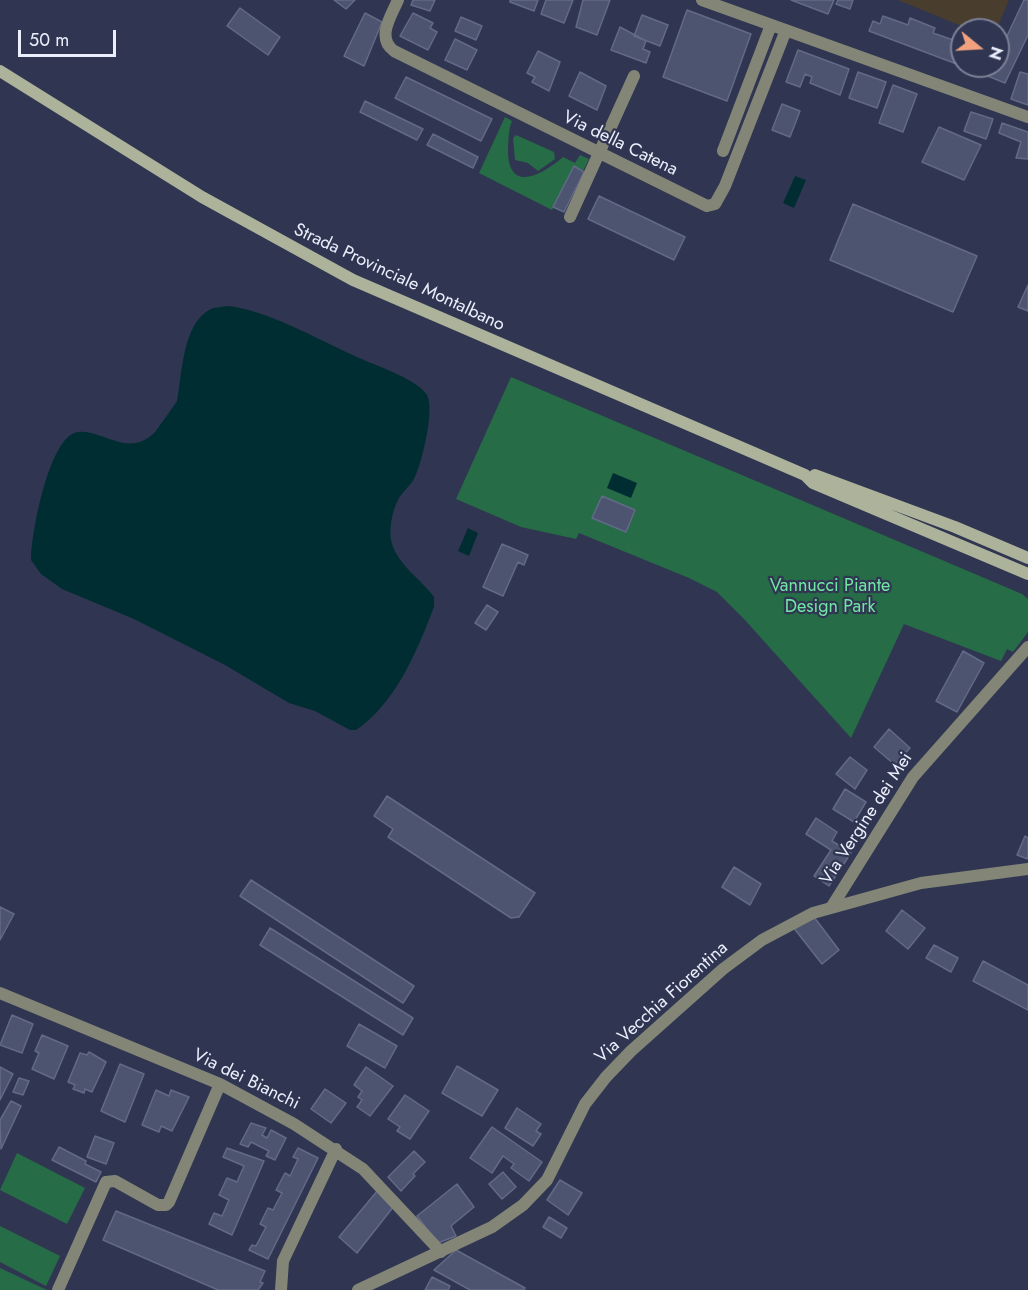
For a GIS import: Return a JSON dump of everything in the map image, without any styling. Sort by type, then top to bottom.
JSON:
[{"type":"main road","name":"Strada Provinciale Montalbano","points":[[0,70],[202,197],[353,280],[805,475],[813,483],[1028,574]]},
{"type":"main road","name":"Strada Provinciale Montalbano","points":[[805,475],[816,475],[1028,558]]},
{"type":"street","name":"Via della Catena","points":[[398,0],[387,25],[385,41],[394,51],[707,206],[718,201],[786,30]]},
{"type":"street","points":[[702,0],[1028,117]]},
{"type":"street","points":[[723,151],[771,25]]},
{"type":"street","points":[[570,217],[634,76]]},
{"type":"street","points":[[730,133],[744,139]]},
{"type":"street","name":"Via Vergine dei Mei","points":[[831,908],[913,777],[1028,647]]},
{"type":"street","name":"Via Vergine dei Mei","points":[[1007,670],[1028,653]]},
{"type":"street","name":"Via Vecchia Fiorentina","points":[[358,1290],[500,1222],[537,1191],[547,1180],[585,1104],[595,1090],[631,1051],[745,951],[784,927],[831,908],[935,879],[1028,869]]},
{"type":"street","name":"Via dei Bianchi","points":[[0,993],[220,1084],[336,1149],[363,1169],[441,1252]]},
{"type":"street","points":[[58,1290],[106,1182],[116,1181],[158,1205],[166,1205],[169,1202],[220,1084]]},
{"type":"street","points":[[283,1289],[283,1260],[336,1149]]},
{"type":"shaded area","points":[[898,0],[1009,0],[1001,18],[950,18],[950,21]]},
{"type":"shaded area","points":[[795,176],[806,180],[794,208],[783,203]]},
{"type":"shaded area","points":[[229,306],[293,326],[363,360],[394,372],[414,383],[427,395],[429,423],[421,461],[414,479],[396,505],[390,534],[395,552],[434,597],[434,607],[404,675],[394,691],[383,706],[356,730],[350,730],[315,711],[289,703],[225,665],[134,619],[62,589],[41,574],[31,560],[38,509],[50,467],[58,450],[68,437],[78,432],[87,432],[116,441],[136,443],[156,431],[177,401],[185,351],[194,326],[201,316],[211,309]]},
{"type":"shaded area","points":[[613,473],[637,483],[631,498],[607,488]]},
{"type":"shaded area","points":[[468,528],[478,533],[469,556],[458,551]]},
{"type":"green space","points":[[505,117],[512,121],[508,148],[509,163],[513,172],[519,176],[527,177],[536,174],[563,157],[575,163],[580,155],[589,159],[583,171],[574,167],[552,210],[479,173]]},
{"type":"green space","points":[[516,135],[554,152],[555,159],[538,171],[528,163],[515,160],[513,138]]},
{"type":"green space","name":"Vannucci Piante Design Park","points":[[511,377],[1022,594],[1028,599],[1028,632],[1013,652],[1007,649],[1001,661],[904,624],[851,738],[717,592],[689,578],[579,533],[576,539],[521,527],[456,499]]},
{"type":"green space","points":[[17,1153],[85,1188],[67,1224],[0,1190]]},
{"type":"green space","points":[[0,1226],[60,1256],[46,1286],[0,1262]]},
{"type":"green space","points":[[0,1268],[47,1290],[0,1290]]},
{"type":"building","points":[[334,0],[355,0],[346,9]]},
{"type":"building","points":[[413,0],[435,0],[430,11],[411,5]]},
{"type":"building","points":[[510,0],[538,0],[534,11],[510,2]]},
{"type":"building","points":[[546,0],[573,0],[564,23],[541,14]]},
{"type":"building","points":[[583,0],[610,0],[597,35],[576,27]]},
{"type":"building","points":[[791,0],[834,0],[828,14]]},
{"type":"building","points":[[838,0],[853,0],[850,9],[836,4]]},
{"type":"building","points":[[1024,0],[1028,0],[1028,35],[1010,73],[1010,30]]},
{"type":"building","points":[[240,8],[280,37],[268,55],[227,26]]},
{"type":"building","points":[[687,10],[751,34],[727,101],[663,77]]},
{"type":"building","points":[[365,13],[382,22],[364,66],[344,56]]},
{"type":"building","points":[[413,13],[433,23],[430,28],[437,32],[428,50],[400,36]]},
{"type":"building","points":[[642,15],[668,25],[660,46],[634,36]]},
{"type":"building","points":[[883,16],[908,25],[910,18],[935,28],[933,33],[950,39],[950,61],[869,31],[873,21],[880,24]]},
{"type":"building","points":[[461,17],[482,26],[476,40],[455,31]]},
{"type":"building","points":[[620,27],[646,41],[643,49],[650,52],[646,63],[611,50]]},
{"type":"building","points":[[455,39],[477,50],[467,70],[445,60]]},
{"type":"building","points":[[798,50],[849,69],[840,95],[810,83],[812,77],[805,74],[800,87],[786,82]]},
{"type":"building","points":[[538,51],[560,62],[549,91],[532,82],[535,77],[527,73]]},
{"type":"building","points":[[580,72],[606,86],[597,110],[569,96]]},
{"type":"building","points":[[858,72],[886,82],[877,108],[849,98]]},
{"type":"building","points":[[1020,72],[1028,74],[1028,105],[1011,99]]},
{"type":"building","points":[[406,77],[492,119],[481,141],[395,98]]},
{"type":"building","points":[[993,78],[1007,78],[1005,83]]},
{"type":"building","points":[[893,85],[917,94],[903,132],[879,123]]},
{"type":"building","points":[[365,101],[423,129],[417,140],[360,112]]},
{"type":"building","points":[[782,104],[800,111],[790,137],[772,130]]},
{"type":"building","points":[[971,112],[993,119],[986,139],[964,131]]},
{"type":"building","points":[[1002,123],[1028,132],[1028,159],[1016,158],[1021,142],[999,133]]},
{"type":"building","points":[[939,127],[981,145],[964,180],[922,162]]},
{"type":"building","points":[[433,134],[478,157],[473,168],[427,145]]},
{"type":"building","points":[[574,166],[584,172],[564,212],[553,207]]},
{"type":"building","points":[[599,196],[685,237],[674,260],[588,219]]},
{"type":"building","points":[[853,204],[977,256],[953,312],[830,260]]},
{"type":"building","points":[[1028,285],[1028,311],[1018,307]]},
{"type":"building","points":[[602,496],[635,510],[626,532],[592,518]]},
{"type":"building","points":[[502,544],[528,555],[524,565],[518,562],[503,596],[483,587]]},
{"type":"building","points":[[487,605],[498,612],[486,630],[475,623]]},
{"type":"building","points":[[963,651],[984,663],[957,712],[936,701]]},
{"type":"building","points":[[889,729],[910,748],[895,765],[874,747]]},
{"type":"building","points":[[850,757],[867,770],[855,789],[836,774]]},
{"type":"building","points":[[845,789],[866,802],[854,822],[833,809]]},
{"type":"building","points":[[387,796],[535,893],[519,917],[511,918],[388,837],[393,829],[374,816]]},
{"type":"building","points":[[816,818],[837,832],[832,841],[851,853],[829,886],[814,876],[831,850],[806,834]]},
{"type":"building","points":[[1025,836],[1028,838],[1028,859],[1017,855]]},
{"type":"building","points":[[734,867],[761,884],[750,905],[722,887]]},
{"type":"building","points":[[251,880],[414,986],[403,1003],[240,896]]},
{"type":"building","points":[[0,907],[14,914],[0,940]]},
{"type":"building","points":[[902,910],[925,928],[908,949],[886,931]]},
{"type":"building","points":[[814,917],[839,950],[822,964],[793,927]]},
{"type":"building","points":[[270,928],[413,1018],[403,1035],[260,945]]},
{"type":"building","points":[[934,945],[958,958],[951,972],[926,958]]},
{"type":"building","points":[[983,961],[1028,985],[1028,1010],[973,981]]},
{"type":"building","points":[[12,1015],[33,1024],[22,1053],[0,1045]]},
{"type":"building","points":[[359,1024],[397,1046],[385,1068],[347,1046]]},
{"type":"building","points":[[42,1035],[68,1046],[54,1079],[32,1069],[39,1053],[35,1051]]},
{"type":"building","points":[[89,1052],[106,1062],[92,1092],[85,1089],[84,1093],[73,1089],[75,1085],[68,1082],[80,1053],[87,1055]]},
{"type":"building","points":[[120,1064],[144,1074],[125,1122],[101,1111]]},
{"type":"building","points":[[457,1066],[498,1090],[482,1116],[442,1093]]},
{"type":"building","points":[[0,1067],[13,1074],[0,1100]]},
{"type":"building","points":[[366,1067],[393,1086],[370,1116],[357,1107],[362,1100],[358,1097],[362,1091],[354,1085]]},
{"type":"building","points":[[19,1078],[29,1081],[23,1095],[13,1092]]},
{"type":"building","points":[[325,1089],[346,1103],[331,1123],[311,1109]]},
{"type":"building","points":[[156,1090],[169,1096],[171,1090],[189,1097],[172,1131],[161,1126],[159,1132],[142,1125]]},
{"type":"building","points":[[405,1095],[429,1111],[410,1139],[397,1131],[400,1127],[388,1119]]},
{"type":"building","points":[[11,1101],[21,1106],[1,1149],[0,1120]]},
{"type":"building","points":[[517,1108],[541,1124],[536,1131],[541,1134],[533,1146],[505,1128]]},
{"type":"building","points":[[251,1123],[266,1128],[262,1135],[267,1138],[271,1130],[286,1138],[275,1160],[266,1156],[269,1151],[251,1142],[248,1147],[240,1144]]},
{"type":"building","points":[[492,1127],[542,1162],[529,1181],[511,1168],[514,1164],[503,1156],[492,1173],[470,1158]]},
{"type":"building","points":[[95,1136],[114,1143],[106,1164],[87,1157]]},
{"type":"building","points":[[59,1147],[101,1172],[96,1182],[52,1160]]},
{"type":"building","points":[[227,1148],[264,1161],[232,1235],[209,1224],[214,1213],[222,1216],[229,1200],[219,1195],[227,1178],[237,1182],[244,1166],[223,1157]]},
{"type":"building","points":[[298,1148],[318,1158],[268,1259],[249,1250],[252,1245],[256,1246],[266,1227],[260,1224],[268,1208],[273,1210],[282,1193],[276,1190],[285,1173],[290,1176],[298,1159],[293,1157]]},
{"type":"building","points":[[414,1151],[425,1162],[401,1191],[388,1177]]},
{"type":"building","points":[[503,1172],[516,1187],[502,1199],[489,1184]]},
{"type":"building","points":[[560,1180],[582,1193],[568,1215],[547,1200]]},
{"type":"building","points":[[457,1184],[474,1207],[451,1226],[456,1236],[438,1243],[417,1216]]},
{"type":"building","points":[[378,1190],[394,1206],[357,1253],[339,1237]]},
{"type":"building","points":[[116,1211],[265,1271],[260,1282],[263,1283],[258,1290],[218,1290],[103,1240]]},
{"type":"building","points":[[549,1217],[567,1228],[561,1238],[543,1227]]},
{"type":"building","points":[[456,1250],[525,1288],[524,1290],[470,1290],[434,1270]]},
{"type":"building","points":[[432,1277],[450,1286],[448,1290],[425,1290]]}]
